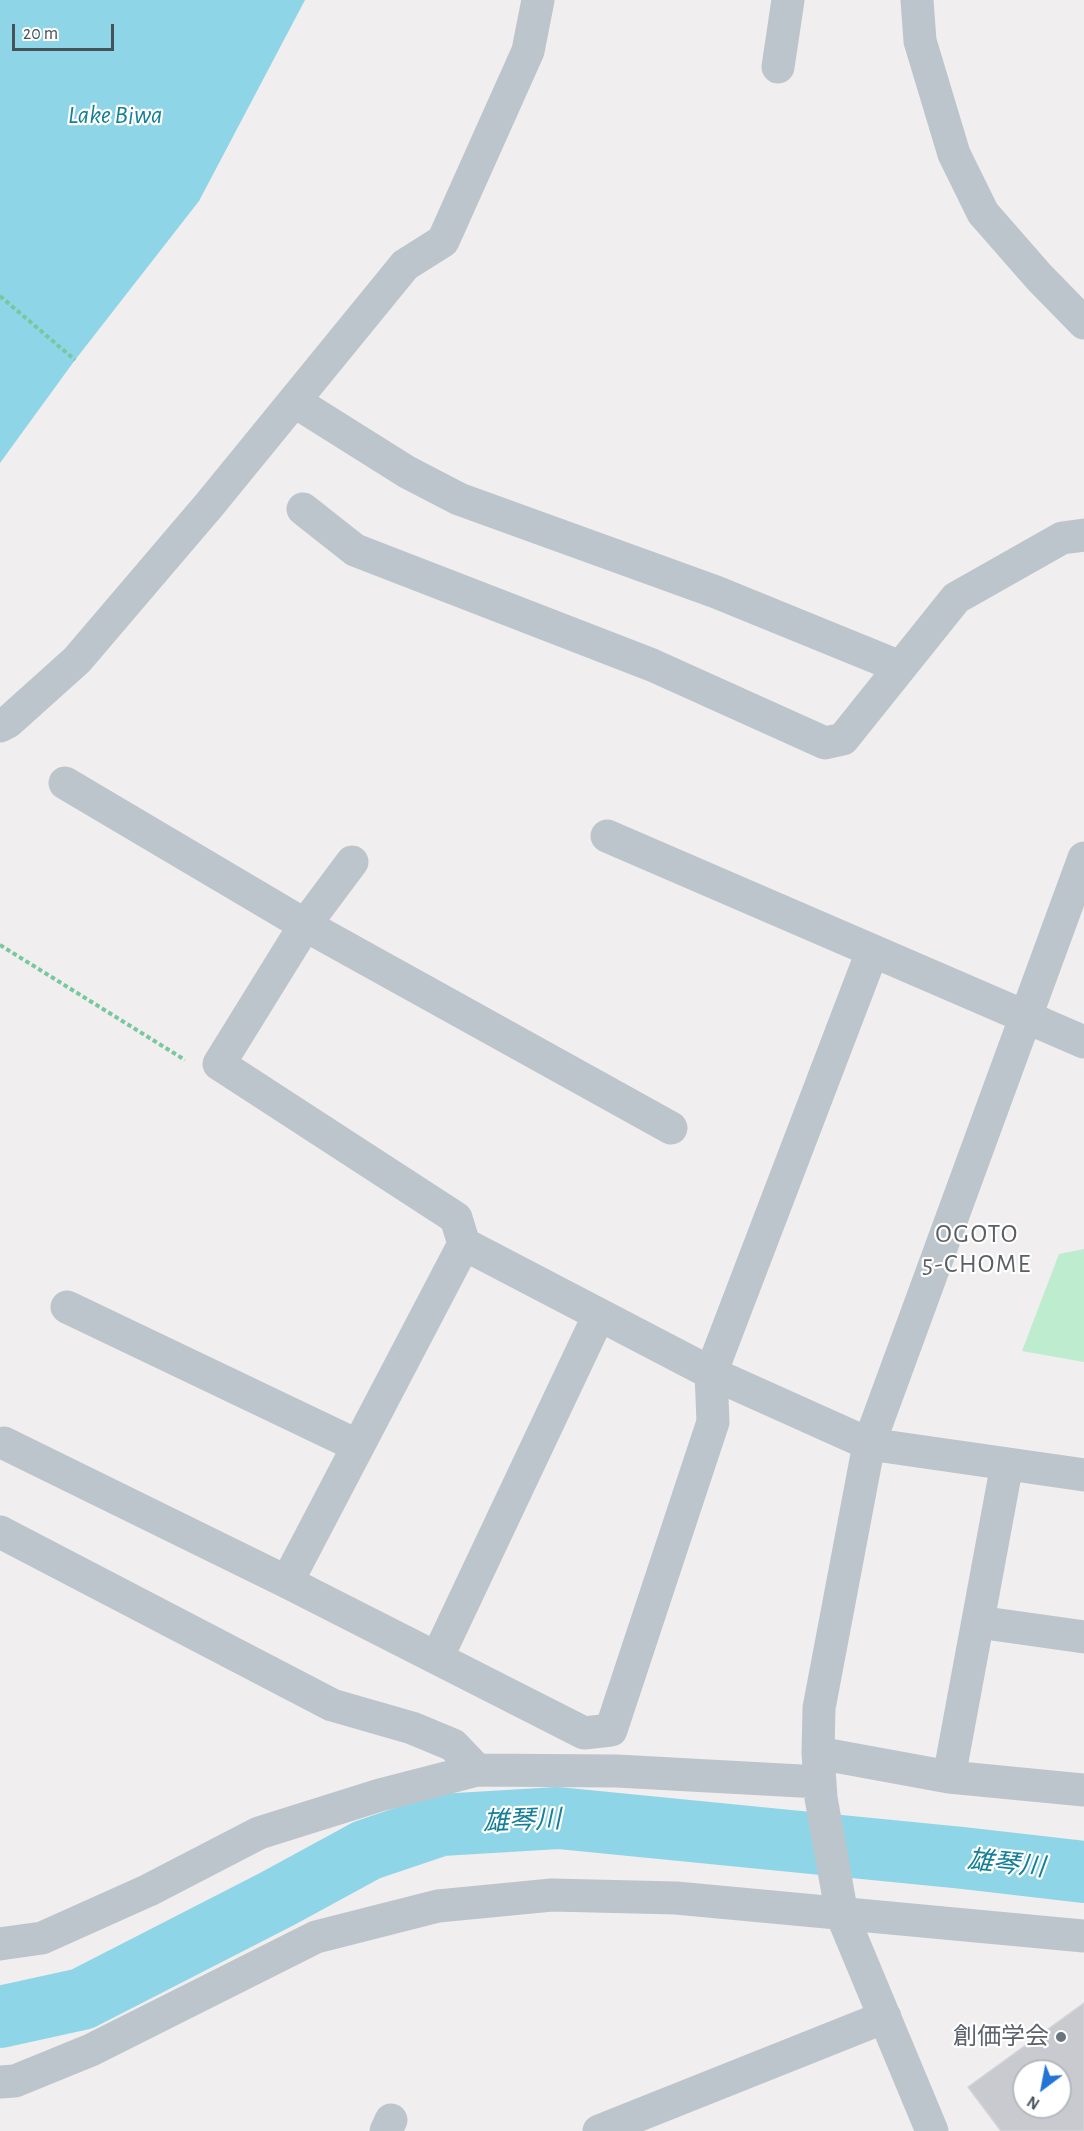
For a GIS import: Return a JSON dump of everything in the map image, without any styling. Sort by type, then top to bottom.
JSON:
[{"type":"street","points":[[0,726],[8,723],[77,660],[210,504],[405,265],[443,241],[528,51],[538,0]]},
{"type":"street","points":[[778,67],[788,0]]},
{"type":"street","points":[[917,0],[920,41],[954,154],[983,213],[1039,277],[1084,323]]},
{"type":"street","points":[[294,401],[407,472],[459,499],[716,592],[900,667]]},
{"type":"street","points":[[303,509],[355,550],[652,665],[825,743],[843,740],[956,598],[1062,538],[1084,535]]},
{"type":"street","points":[[65,783],[305,925],[671,1128]]},
{"type":"street","points":[[607,836],[1084,1042]]},
{"type":"street","points":[[932,2131],[842,1914],[819,1778],[819,1708],[869,1443],[1084,858]]},
{"type":"street","points":[[287,1582],[464,1244],[456,1218],[219,1064],[305,925],[352,862]]},
{"type":"street","points":[[4,1443],[287,1582],[584,1733],[611,1730],[713,1422],[711,1373],[872,952]]},
{"type":"street","points":[[464,1244],[711,1373],[869,1443],[1084,1474]]},
{"type":"street","points":[[67,1307],[358,1446]]},
{"type":"street","points":[[437,1658],[599,1315]]},
{"type":"street","points":[[950,1777],[1007,1464]]},
{"type":"street","points":[[0,1532],[332,1705],[412,1728],[453,1745],[477,1770]]},
{"type":"street","points":[[978,1622],[1084,1637]]},
{"type":"street","points":[[0,1944],[42,1938],[149,1890],[259,1833],[380,1795],[477,1770],[617,1771],[819,1778],[950,1777],[1084,1790]]},
{"type":"street","points":[[0,2082],[15,2081],[91,2050],[316,1937],[438,1906],[552,1895],[676,1898],[1084,1936]]},
{"type":"street","points":[[599,2131],[885,2017]]},
{"type":"path","points":[[0,296],[75,360]]},
{"type":"path","points":[[0,945],[192,1064],[219,1064]]},
{"type":"green space","points":[[1084,1249],[1084,1362],[1022,1351],[1059,1254]]},
{"type":"water","name":"Lake Biwa","points":[[0,0],[305,0],[199,201],[75,360],[0,463]]},
{"type":"building","name":"創価学会","points":[[1084,2003],[1084,2131],[1001,2131],[968,2087]]},
{"type":"waterway","name":"雄琴川","points":[[0,2017],[82,1999],[367,1850],[441,1825],[558,1818],[1084,1872]]},
{"type":"place","name":"創価学会","points":[[1061,2037]]},
{"type":"district","name":"OGOTO 5-CHOME","points":[[977,1249]]}]
